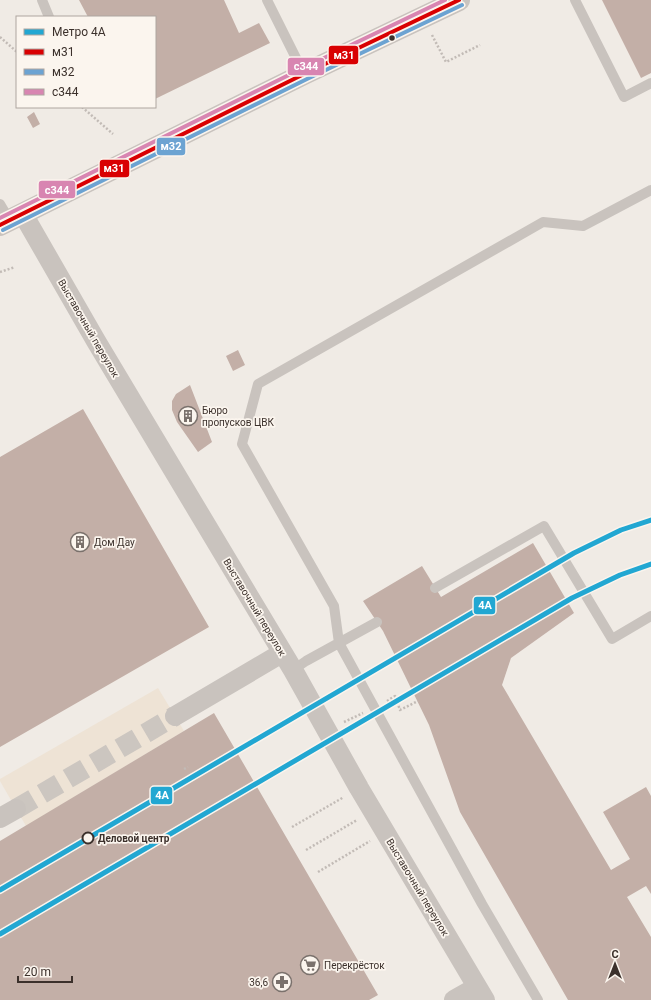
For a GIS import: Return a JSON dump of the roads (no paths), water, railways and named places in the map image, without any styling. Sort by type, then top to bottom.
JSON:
[{"type":"street","points":[[8,216],[459,0]]},
{"type":"street","name":"Выставочный переулок","points":[[8,216],[96,341],[293,670],[360,788],[481,993]]},
{"type":"street","points":[[175,716],[282,653]]},
{"type":"street","points":[[454,1000],[481,993]]},
{"type":"lane","points":[[42,0],[49,16]]},
{"type":"lane","points":[[267,0],[304,74]]},
{"type":"lane","points":[[575,0],[624,97],[651,83]]},
{"type":"lane","points":[[538,1000],[482,904],[339,643],[334,606],[242,444],[258,384],[543,222],[584,226],[651,190]]},
{"type":"lane","points":[[435,588],[544,526],[612,639],[651,616]]},
{"type":"lane","points":[[293,670],[306,661],[377,622]]},
{"type":"tunnel","points":[[16,809],[175,716]]},
{"type":"metro line","name":"4А","points":[[0,890],[574,553],[621,530],[651,520]]},
{"type":"metro line","name":"4А","points":[[0,934],[572,598],[620,575],[651,564]]},
{"type":"place","name":"Бюро пропусков ЦВК","points":[[188,416]]},
{"type":"place","name":"Дом Дау","points":[[80,542]]},
{"type":"place","name":"Деловой центр","points":[[88,838]]},
{"type":"place","name":"Перекрёсток","points":[[310,965]]},
{"type":"place","name":"36,6","points":[[282,982]]}]
